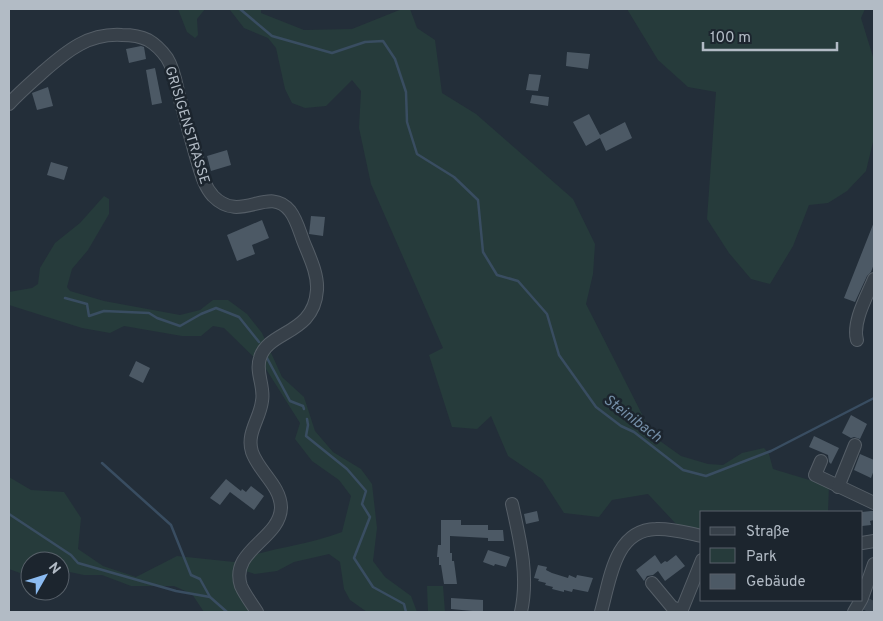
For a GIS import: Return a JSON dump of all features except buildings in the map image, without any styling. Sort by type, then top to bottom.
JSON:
[{"type":"street","name":"GRISIGENSTRASSE","points":[[9,104],[61,56],[82,42],[107,35],[143,37],[156,46],[170,64],[201,173],[214,197],[234,208],[246,207],[265,201],[275,201],[284,205],[293,215],[315,272],[317,294],[311,310],[304,320],[292,331],[266,346],[260,355],[258,364],[262,403],[252,432],[251,446],[258,464],[277,491],[280,506],[279,517],[274,526],[243,560],[240,570],[243,590],[257,612]]},
{"type":"street","points":[[857,340],[855,333],[856,325],[874,279]]},
{"type":"street","points":[[838,487],[855,445]]},
{"type":"street","points":[[821,461],[816,474],[874,504]]},
{"type":"street","points":[[512,504],[525,574],[525,597],[521,612]]},
{"type":"street","points":[[601,612],[619,552],[632,536],[643,530],[658,528],[700,536]]},
{"type":"street","points":[[863,594],[874,564]]},
{"type":"street","points":[[652,583],[672,607],[682,612],[700,565]]},
{"type":"green space","points":[[178,9],[205,9],[197,19],[198,35],[195,38],[187,32]]},
{"type":"green space","points":[[228,9],[261,9],[261,13],[304,30],[352,29],[402,9],[410,9],[417,28],[435,40],[442,93],[476,114],[573,199],[595,244],[593,274],[586,304],[653,436],[681,456],[708,464],[723,465],[742,453],[764,448],[769,454],[773,469],[829,486],[828,511],[700,511],[700,529],[677,525],[648,494],[612,500],[599,517],[564,513],[542,479],[508,456],[491,416],[477,429],[452,427],[429,355],[443,348],[371,184],[359,128],[361,91],[352,80],[326,106],[305,108],[292,103],[285,89],[276,48],[268,38],[244,28]]},
{"type":"green space","points":[[627,9],[865,9],[861,18],[874,60],[873,142],[866,171],[847,191],[828,203],[809,205],[793,246],[770,284],[751,279],[729,253],[707,219],[716,92],[688,87],[658,60]]},
{"type":"green space","points":[[104,196],[109,199],[109,214],[88,250],[72,269],[67,287],[70,291],[104,301],[180,315],[200,310],[213,300],[228,300],[247,314],[262,333],[282,377],[304,397],[315,431],[333,452],[361,469],[372,484],[377,528],[373,561],[385,577],[411,596],[417,612],[367,612],[350,600],[344,589],[340,562],[329,554],[294,562],[277,571],[255,574],[242,570],[247,557],[318,540],[342,532],[351,496],[339,480],[312,461],[295,439],[300,423],[266,369],[224,328],[213,326],[201,336],[182,336],[124,326],[110,333],[82,328],[9,305],[9,292],[32,288],[38,284],[40,268],[55,243],[80,223]]},
{"type":"green space","points":[[9,477],[31,490],[64,492],[81,518],[78,549],[103,566],[136,577],[177,556],[234,562],[241,559],[238,568],[256,612],[204,612],[192,594],[174,586],[131,586],[102,575],[84,575],[70,572],[70,551],[20,551],[20,573],[9,569]]},
{"type":"green space","points":[[427,586],[443,586],[445,612],[428,612]]},
{"type":"waterway","name":"Steinibach","points":[[240,9],[272,36],[332,53],[365,42],[383,41],[395,59],[406,92],[407,122],[417,154],[454,177],[478,200],[483,252],[497,275],[518,281],[547,314],[559,355],[596,407],[621,426],[634,432],[683,470],[706,476],[771,451],[874,398]]},
{"type":"waterway","points":[[65,298],[87,304],[89,316],[104,311],[149,313],[157,318],[180,326],[216,308],[239,317],[259,342]]},
{"type":"waterway","points":[[267,358],[290,401],[303,406],[304,409]]},
{"type":"waterway","points":[[307,419],[306,436],[347,469],[366,491],[362,504],[370,517],[354,558],[373,587],[404,604],[406,612]]},
{"type":"waterway","points":[[102,463],[171,525],[191,575],[200,579],[210,597],[227,612]]},
{"type":"waterway","points":[[9,514],[71,555],[78,563],[176,591],[210,597]]},
{"type":"tunnel","points":[[868,612],[874,601]]}]
